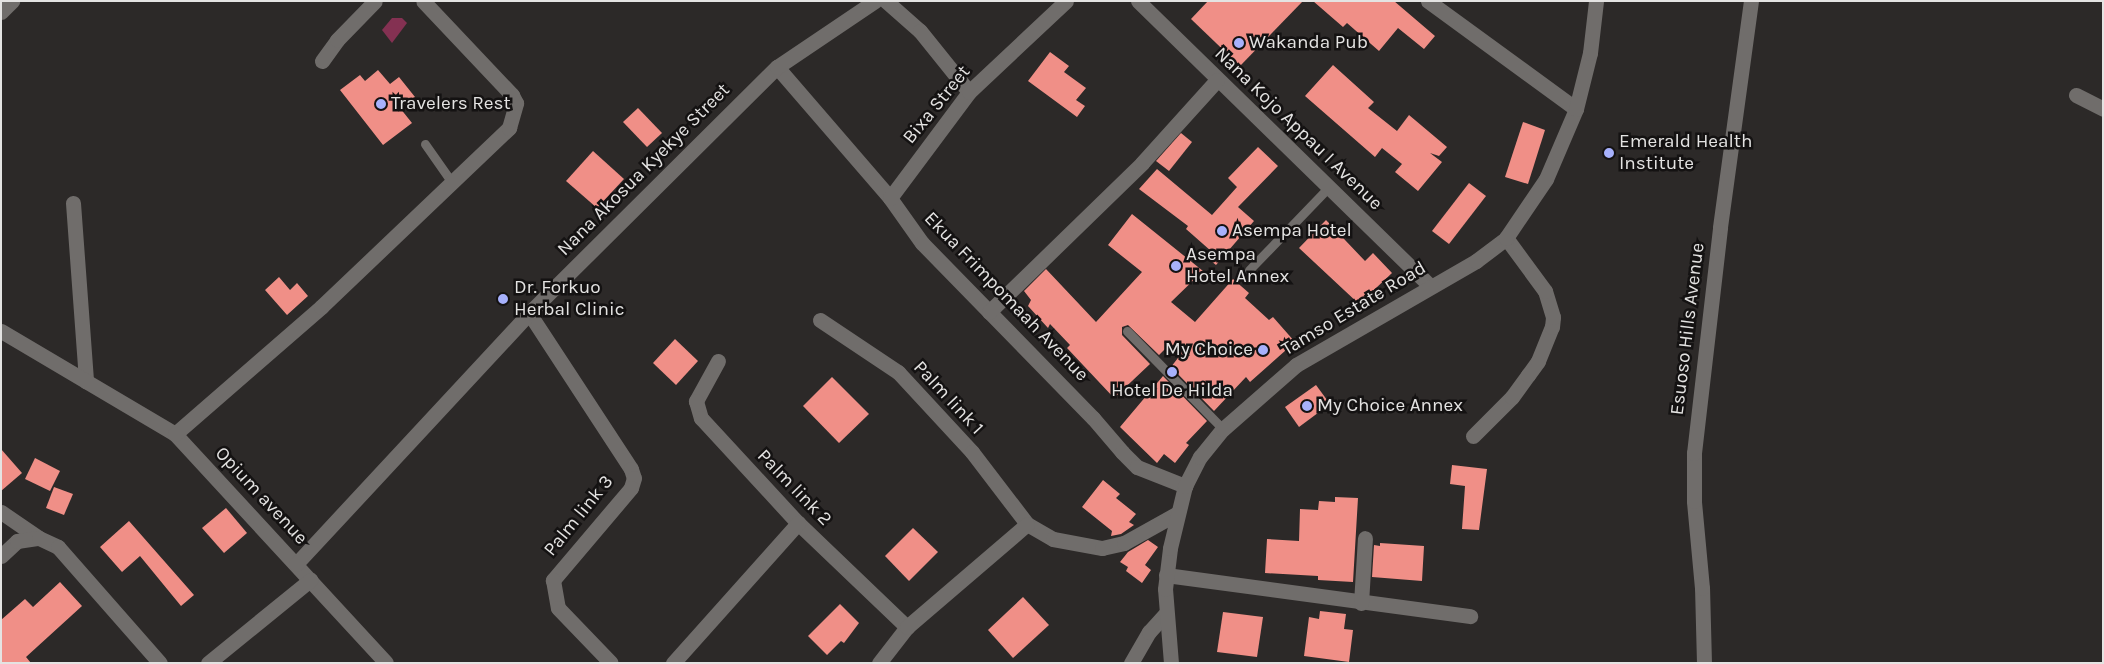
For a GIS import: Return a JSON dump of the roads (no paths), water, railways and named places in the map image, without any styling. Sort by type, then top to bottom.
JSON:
[{"type":"street","points":[[322,61],[337,40],[375,1]]},
{"type":"street","points":[[175,434],[321,307],[450,181],[509,128],[516,103],[512,95],[423,1]]},
{"type":"street","name":"Nana Akosua Kyekye Street","points":[[296,564],[528,313],[777,67],[875,1]]},
{"type":"street","points":[[886,1],[920,31],[969,92]]},
{"type":"street","name":"Bixa Street","points":[[890,198],[969,92],[1066,1]]},
{"type":"street","name":"Nana Kojo Appau I Avenue","points":[[1138,1],[1430,286]]},
{"type":"street","points":[[1428,1],[1444,8],[1576,109]]},
{"type":"street","name":"Tamso Estate Road","points":[[1171,663],[1165,614],[1166,575],[1176,514],[1185,486],[1200,457],[1223,428],[1296,365],[1476,260],[1506,238],[1546,178],[1576,109],[1590,53],[1596,1]]},
{"type":"street","name":"Esuoso Hills Avenue","points":[[1704,663],[1701,572],[1694,500],[1694,453],[1721,217],[1751,1]]},
{"type":"street","name":"Ekua Frimpomaah Avenue","points":[[777,67],[890,198],[922,244],[1137,467],[1185,486]]},
{"type":"street","points":[[989,312],[1142,164],[1217,80]]},
{"type":"street","points":[[2076,95],[2103,109]]},
{"type":"street","points":[[73,203],[86,382]]},
{"type":"street","points":[[1473,436],[1512,397],[1528,376],[1538,361],[1552,327],[1553,317],[1545,290],[1506,238]]},
{"type":"street","name":"Palm link 3","points":[[528,313],[631,469],[634,478],[631,488],[553,580],[558,608],[611,663]]},
{"type":"street","name":"Palm link 1","points":[[820,320],[898,372],[972,452],[1027,524]]},
{"type":"street","name":"Opium avenue","points":[[1,331],[175,434],[386,663]]},
{"type":"street","name":"Palm link 2","points":[[718,361],[696,401],[700,418],[798,523],[907,628]]},
{"type":"street","points":[[1,512],[39,538],[58,547],[160,663]]},
{"type":"street","points":[[879,663],[907,628],[1027,524],[1053,538],[1102,548],[1124,543],[1176,514]]},
{"type":"street","points":[[673,663],[798,523]]},
{"type":"street","points":[[1,556],[17,541],[39,538]]},
{"type":"street","points":[[1361,603],[1365,538]]},
{"type":"street","points":[[1166,575],[1361,603],[1470,616]]},
{"type":"street","points":[[208,663],[310,580]]},
{"type":"street","points":[[1131,663],[1149,632],[1165,614]]},
{"type":"lane","points":[[425,144],[450,181]]},
{"type":"lane","points":[[1249,270],[1329,187]]},
{"type":"lane","points":[[1127,331],[1223,428]]},
{"type":"place","name":"Wakanda Pub","points":[[1239,43]]},
{"type":"place","name":"Travelers Rest","points":[[381,104]]},
{"type":"place","name":"Emerald Health Institute","points":[[1609,153]]},
{"type":"place","name":"Asempa Hotel","points":[[1222,231]]},
{"type":"place","name":"Asempa Hotel Annex","points":[[1176,266]]},
{"type":"place","name":"Dr. Forkuo Herbal Clinic","points":[[503,299]]},
{"type":"place","name":"My Choice","points":[[1263,350]]},
{"type":"place","name":"Hotel De Hilda","points":[[1172,372]]},
{"type":"place","name":"My Choice Annex","points":[[1307,406]]}]
